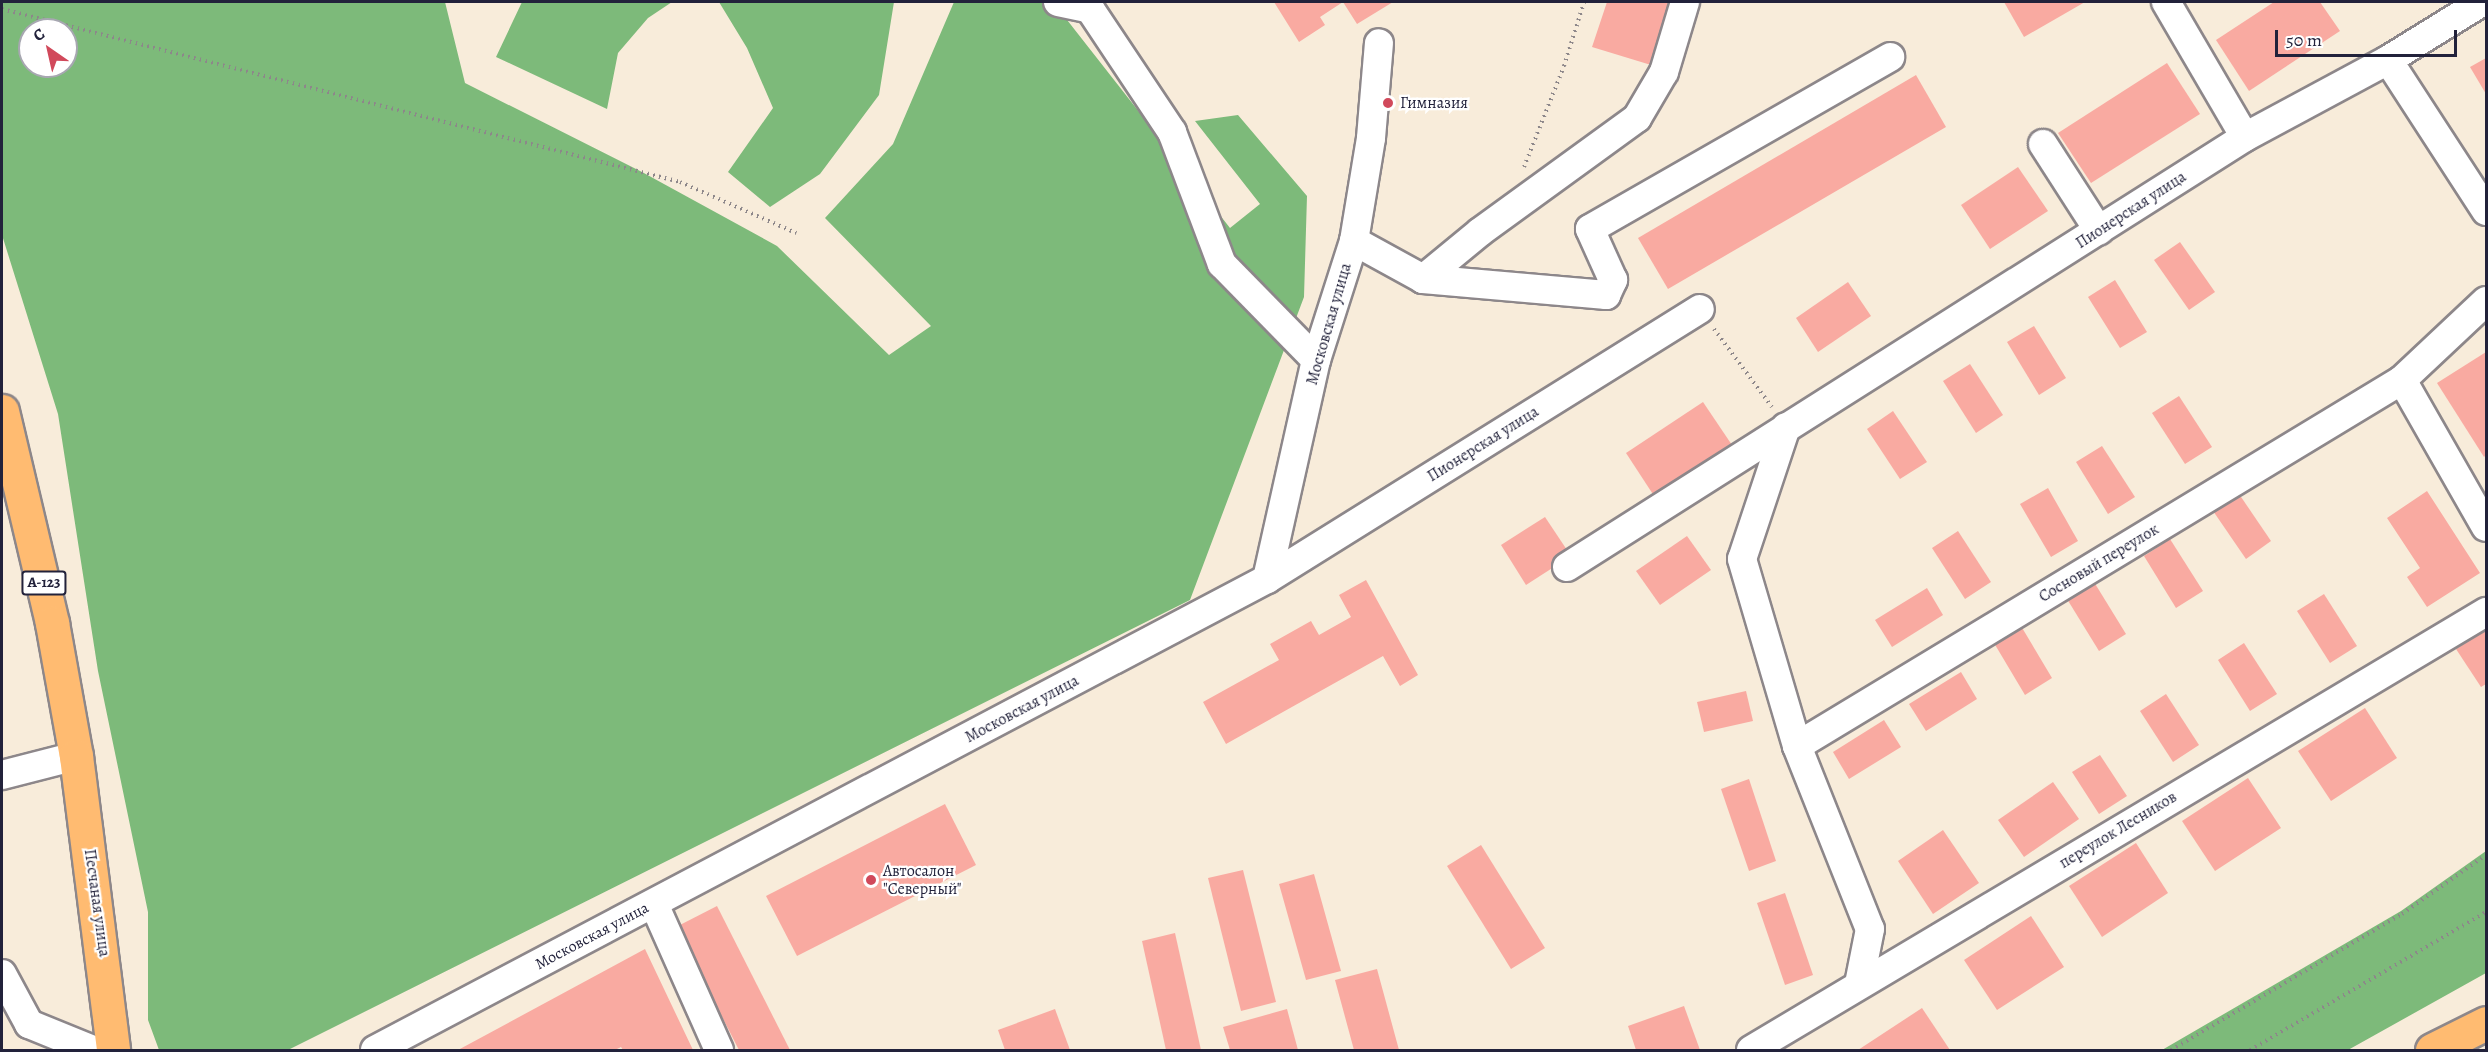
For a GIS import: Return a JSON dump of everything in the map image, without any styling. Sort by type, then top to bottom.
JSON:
[{"type":"main road","name":"А-123","points":[[2,411],[52,623],[76,756]]},
{"type":"main road","name":"Песчаная улица","points":[[76,756],[113,1050]]},
{"type":"main road","points":[[2432,1050],[2487,1023]]},
{"type":"street","points":[[1058,2],[1088,5],[1172,132],[1222,264],[1316,360]]},
{"type":"street","points":[[1423,279],[1480,232],[1637,118],[1664,72],[1685,2]]},
{"type":"street","points":[[2166,2],[2245,137]]},
{"type":"street","name":"Пионерская улица","points":[[1567,567],[2245,137],[2388,60],[2482,2]]},
{"type":"street","name":"Московская улица","points":[[375,1050],[1267,579],[1316,360],[1354,241],[1371,138],[1379,43]]},
{"type":"street","points":[[1354,241],[1423,279],[1606,295],[1613,280],[1590,229],[1890,57]]},
{"type":"street","points":[[2388,60],[2487,211]]},
{"type":"street","points":[[2043,144],[2099,231]]},
{"type":"street","name":"Сосновый переулок","points":[[1797,746],[2402,380],[2487,301]]},
{"type":"street","name":"Пионерская улица","points":[[1267,579],[1700,309]]},
{"type":"street","points":[[2402,380],[2487,526]]},
{"type":"street","points":[[1786,427],[1742,559],[1797,746],[1870,929],[1859,984]]},
{"type":"street","name":"переулок Лесников","points":[[1751,1050],[2487,612]]},
{"type":"street","points":[[2,780],[2,774],[76,756]]},
{"type":"street","points":[[654,904],[719,1050]]},
{"type":"street","points":[[2,974],[29,1024],[93,1050]]},
{"type":"path","points":[[1519,179],[1564,66],[1584,2]]},
{"type":"path","points":[[2,9],[680,182],[796,233]]},
{"type":"path","points":[[1700,309],[1786,427]]},
{"type":"path","points":[[2171,1050],[2402,914],[2487,855]]},
{"type":"path","points":[[2250,1050],[2487,912]]},
{"type":"green space","points":[[2,2],[445,2],[465,83],[642,172],[777,246],[889,355],[931,326],[825,218],[893,144],[954,2],[1053,2],[1230,228],[1260,204],[1195,121],[1238,115],[1307,196],[1304,297],[1190,600],[288,1050],[159,1050],[148,1020],[148,912],[98,671],[58,414],[2,235]]},
{"type":"green space","points":[[522,2],[672,2],[648,18],[618,53],[607,109],[496,57]]},
{"type":"green space","points":[[719,2],[894,2],[879,95],[820,174],[770,207],[728,172],[773,108],[747,48]]},
{"type":"green space","points":[[2486,851],[2486,973],[2348,1050],[2162,1050],[2401,911]]},
{"type":"building","points":[[1274,2],[1343,2],[1320,17],[1325,25],[1299,42]]},
{"type":"building","points":[[1343,2],[1393,2],[1357,24]]},
{"type":"building","points":[[1607,2],[1670,2],[1651,65],[1592,47]]},
{"type":"building","points":[[2004,2],[2085,2],[2024,37]]},
{"type":"building","points":[[2274,2],[2320,2],[2340,31],[2249,91],[2216,40]]},
{"type":"building","points":[[2486,58],[2486,94],[2470,67]]},
{"type":"building","points":[[2167,63],[2200,114],[2091,183],[2058,133]]},
{"type":"building","points":[[1916,75],[1946,127],[1668,289],[1638,238]]},
{"type":"building","points":[[2018,167],[2048,211],[1990,249],[1961,205]]},
{"type":"building","points":[[2180,242],[2215,292],[2189,310],[2154,260]]},
{"type":"building","points":[[2115,280],[2147,332],[2120,348],[2088,297]]},
{"type":"building","points":[[1848,282],[1871,316],[1818,352],[1796,318]]},
{"type":"building","points":[[2034,326],[2066,378],[2039,395],[2007,342]]},
{"type":"building","points":[[2486,352],[2486,455],[2484,457],[2437,383]]},
{"type":"building","points":[[1970,364],[2003,415],[1976,433],[1943,381]]},
{"type":"building","points":[[2179,396],[2212,447],[2185,464],[2152,413]]},
{"type":"building","points":[[1703,402],[1736,451],[1658,502],[1626,453]]},
{"type":"building","points":[[1893,411],[1927,462],[1900,479],[1867,429]]},
{"type":"building","points":[[2102,446],[2135,497],[2108,514],[2076,462]]},
{"type":"building","points":[[2048,488],[2078,541],[2051,557],[2020,504]]},
{"type":"building","points":[[2237,491],[2271,541],[2246,559],[2211,508]]},
{"type":"building","points":[[2427,491],[2480,573],[2427,607],[2407,577],[2420,568],[2387,518]]},
{"type":"building","points":[[1545,517],[1571,556],[1526,585],[1501,545]]},
{"type":"building","points":[[1958,531],[1991,582],[1965,599],[1932,548]]},
{"type":"building","points":[[1687,536],[1711,570],[1660,605],[1636,571]]},
{"type":"building","points":[[2170,539],[2203,591],[2176,608],[2144,556]]},
{"type":"building","points":[[1366,580],[1418,675],[1400,686],[1383,656],[1226,744],[1203,702],[1279,660],[1270,644],[1311,621],[1319,635],[1351,617],[1339,595]]},
{"type":"building","points":[[2094,582],[2126,634],[2099,651],[2067,599]]},
{"type":"building","points":[[1927,588],[1943,615],[1892,647],[1875,620]]},
{"type":"building","points":[[2324,594],[2357,646],[2330,663],[2297,611]]},
{"type":"building","points":[[2021,626],[2052,678],[2025,695],[1994,643]]},
{"type":"building","points":[[2486,629],[2486,684],[2481,687],[2456,649]]},
{"type":"building","points":[[2244,643],[2277,694],[2250,711],[2218,660]]},
{"type":"building","points":[[1961,672],[1977,699],[1926,731],[1909,704]]},
{"type":"building","points":[[1746,691],[1753,721],[1704,732],[1697,702]]},
{"type":"building","points":[[2166,694],[2199,745],[2173,762],[2140,711]]},
{"type":"building","points":[[2365,708],[2397,758],[2331,801],[2298,751]]},
{"type":"building","points":[[1884,720],[1901,747],[1849,779],[1833,752]]},
{"type":"building","points":[[2100,755],[2127,796],[2099,814],[2072,772]]},
{"type":"building","points":[[2248,778],[2281,828],[2215,871],[2182,821]]},
{"type":"building","points":[[1749,779],[1776,861],[1749,871],[1721,789]]},
{"type":"building","points":[[2053,782],[2079,819],[2024,857],[1998,820]]},
{"type":"building","name":"Автосалон \"Северный\"","points":[[945,804],[976,865],[797,956],[766,896]]},
{"type":"building","points":[[1943,830],[1979,883],[1933,914],[1898,861]]},
{"type":"building","points":[[2136,843],[2168,893],[2102,937],[2069,886]]},
{"type":"building","points":[[1481,845],[1545,948],[1511,969],[1447,866]]},
{"type":"building","points":[[1243,870],[1276,1002],[1241,1011],[1208,878]]},
{"type":"building","points":[[1314,874],[1341,971],[1306,980],[1279,884]]},
{"type":"building","points":[[1785,893],[1813,975],[1785,985],[1757,903]]},
{"type":"building","points":[[717,906],[790,1050],[739,1050],[676,927]]},
{"type":"building","points":[[2031,916],[2064,967],[1997,1010],[1964,960]]},
{"type":"building","points":[[1175,933],[1201,1050],[1166,1050],[1142,941]]},
{"type":"building","points":[[645,949],[693,1050],[623,1050],[621,1047],[615,1050],[458,1050]]},
{"type":"building","points":[[1377,969],[1399,1050],[1354,1050],[1335,980]]},
{"type":"building","points":[[1684,1006],[1700,1050],[1636,1050],[1628,1026]]},
{"type":"building","points":[[1922,1008],[1950,1050],[1858,1050]]},
{"type":"building","points":[[1055,1009],[1070,1050],[1005,1050],[998,1030]]},
{"type":"building","points":[[1287,1009],[1298,1050],[1230,1050],[1223,1027]]},
{"type":"place","name":"Гимназия","points":[[1388,103]]},
{"type":"place","name":"Автосалон \"Северный\"","points":[[871,880]]}]
